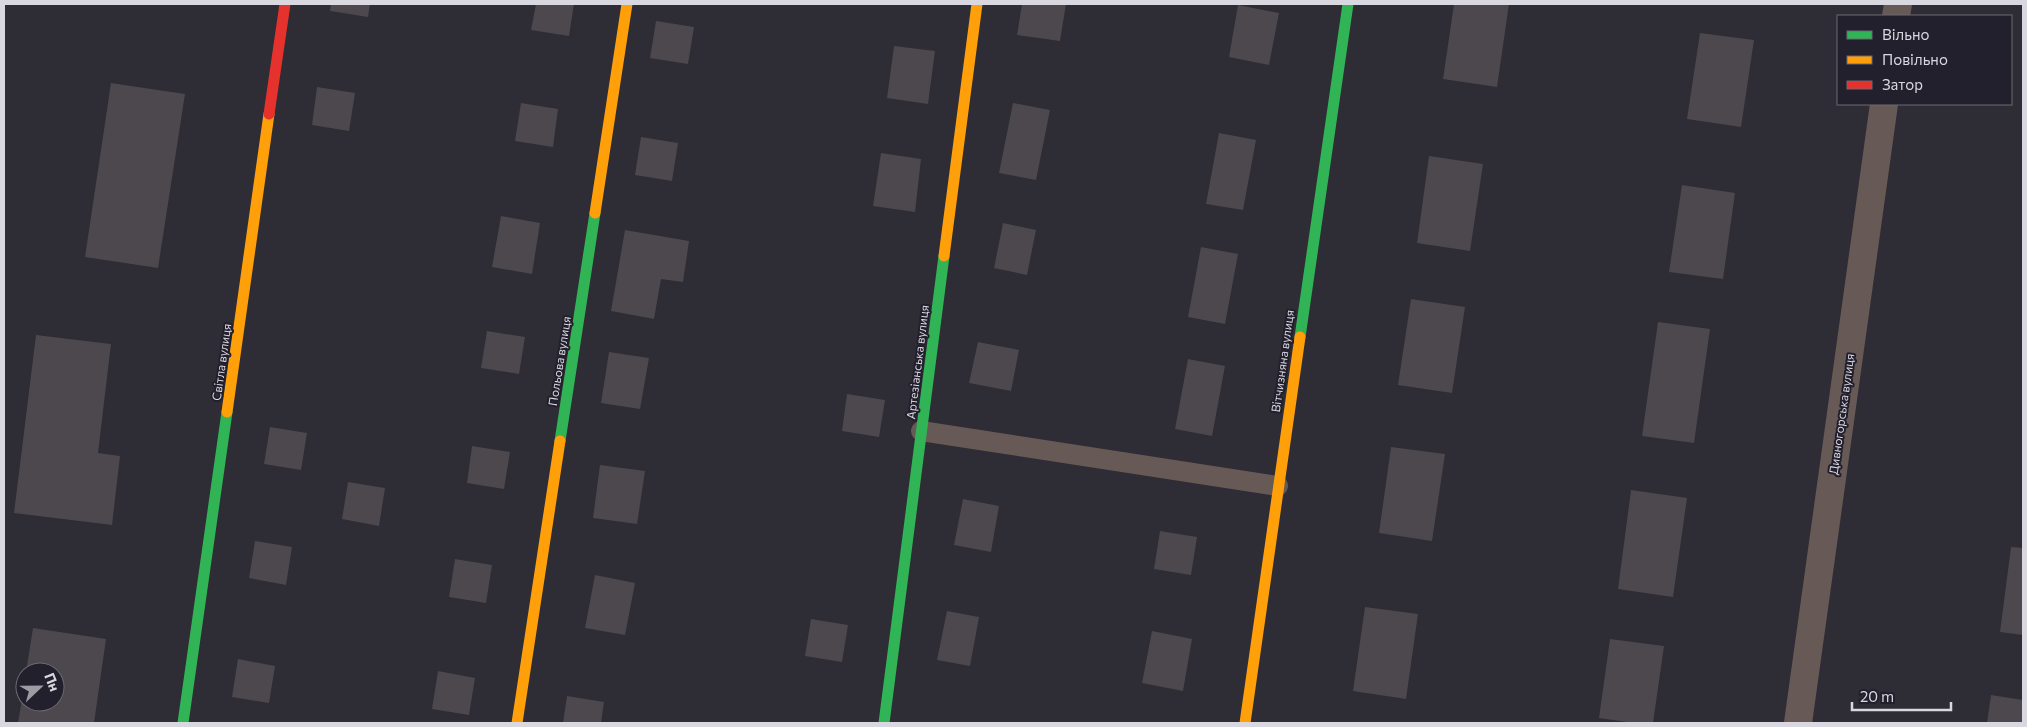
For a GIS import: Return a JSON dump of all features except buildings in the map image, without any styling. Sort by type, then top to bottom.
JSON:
[{"type":"street","name":"Світла вулиця","points":[[183,723],[286,4]]},
{"type":"street","name":"Польова вулиця","points":[[517,723],[627,4]]},
{"type":"street","name":"Артезіанська вулиця","points":[[884,723],[977,4]]},
{"type":"street","name":"Вітчизняна вулиця","points":[[1245,723],[1348,4]]},
{"type":"street","name":"Дивногорська вулиця","points":[[1798,723],[1884,105]]},
{"type":"lane","points":[[922,432],[1278,486]]},
{"type":"traffic: fast","points":[[1300,337],[1348,4]]},
{"type":"traffic: fast","points":[[560,441],[595,213]]},
{"type":"traffic: fast","points":[[884,723],[944,256]]},
{"type":"traffic: fast","points":[[183,723],[227,412]]},
{"type":"traffic: slow","points":[[595,213],[627,4]]},
{"type":"traffic: slow","points":[[944,256],[977,4]]},
{"type":"traffic: slow","points":[[227,412],[269,114]]},
{"type":"traffic: slow","points":[[1245,723],[1300,337]]},
{"type":"traffic: slow","points":[[517,723],[560,441]]},
{"type":"traffic: jam","points":[[269,114],[285,4]]}]
